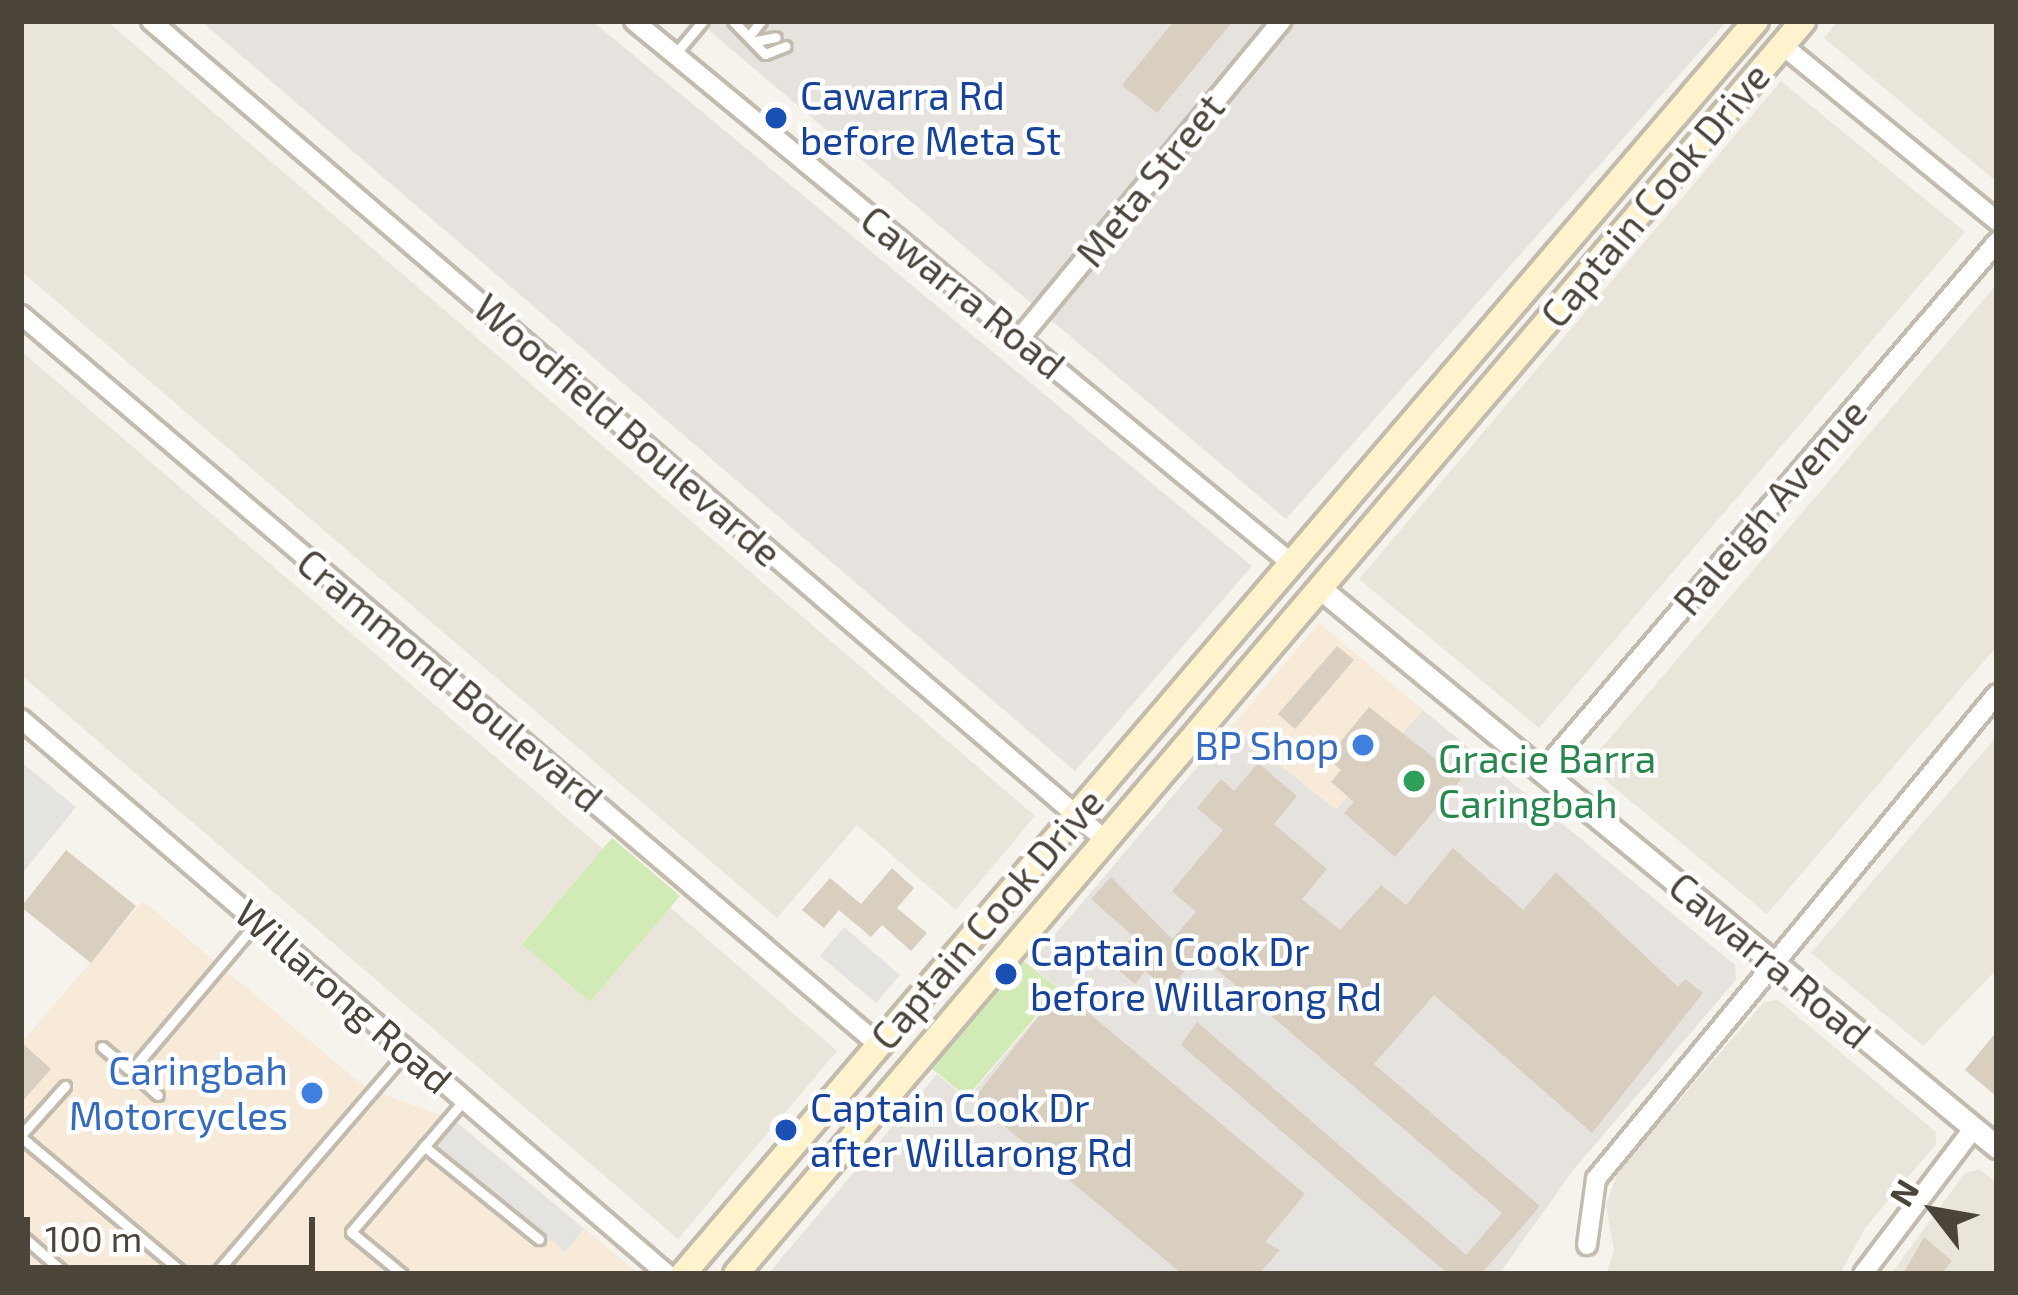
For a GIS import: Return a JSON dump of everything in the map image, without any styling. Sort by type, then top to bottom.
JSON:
[{"type":"main road","name":"Captain Cook Drive","points":[[736,1274],[1803,21]]},
{"type":"main road","name":"Captain Cook Drive","points":[[683,1274],[1754,23]]},
{"type":"main road","points":[[1754,23],[1782,45]]},
{"type":"main road","points":[[1291,563],[1321,589]]},
{"type":"street","name":"Woodfield Boulevarde","points":[[152,21],[1104,839]]},
{"type":"street","name":"Cawarra Road","points":[[634,21],[1291,563]]},
{"type":"street","name":"Meta Street","points":[[1020,338],[1281,21]]},
{"type":"street","points":[[1782,45],[1997,221]]},
{"type":"street","name":"Raleigh Avenue","points":[[1542,772],[1997,242]]},
{"type":"street","name":"Crammond Boulevard","points":[[21,315],[879,1045]]},
{"type":"street","name":"Cawarra Road","points":[[1321,589],[1997,1146]]},
{"type":"street","points":[[1587,1245],[1596,1179],[1770,960],[1997,694]]},
{"type":"street","name":"Willarong Road","points":[[21,719],[668,1274]]},
{"type":"street","points":[[1863,1274],[1974,1129]]},
{"type":"lane","points":[[675,55],[703,21]]},
{"type":"lane","points":[[745,30],[761,21]]},
{"type":"lane","points":[[745,30],[776,38]]},
{"type":"lane","points":[[745,30],[774,57],[786,46]]},
{"type":"lane","points":[[131,1071],[257,922]]},
{"type":"lane","points":[[102,1046],[158,1095]]},
{"type":"lane","points":[[215,1274],[407,1051]]},
{"type":"lane","points":[[65,1086],[21,1136],[184,1274]]},
{"type":"lane","points":[[402,1274],[351,1232],[464,1100]]},
{"type":"lane","points":[[424,1146],[539,1239]]},
{"type":"lane","points":[[21,1235],[66,1274]]},
{"type":"shaded area","points":[[21,21],[107,21],[1035,816],[956,910],[857,825],[777,918],[21,271]]},
{"type":"shaded area","points":[[201,21],[592,21],[1252,566],[1075,771]]},
{"type":"shaded area","points":[[698,21],[1727,21],[1286,519]]},
{"type":"shaded area","points":[[1838,21],[1997,21],[1997,182],[1824,38]]},
{"type":"shaded area","points":[[1781,81],[1965,232],[1539,728],[1359,579]]},
{"type":"shaded area","points":[[1997,284],[1997,646],[1767,914],[1587,765]]},
{"type":"shaded area","points":[[21,351],[603,849],[522,943],[590,1002],[670,907],[837,1051],[678,1239],[21,675]]},
{"type":"shaded area","points":[[1319,623],[1423,710],[1336,810],[1232,726]]},
{"type":"shaded area","points":[[1423,710],[1735,965],[1736,980],[1574,1169],[1499,1274],[768,1274],[937,1074],[967,1099],[1060,990],[1030,964],[1232,726],[1336,810]]},
{"type":"shaded area","points":[[1997,736],[1997,969],[1923,1046],[1811,953]]},
{"type":"shaded area","points":[[21,762],[76,807],[21,875]]},
{"type":"shaded area","points":[[143,901],[366,1088],[454,1120],[639,1274],[21,1274],[21,1043]]},
{"type":"shaded area","points":[[844,927],[900,975],[876,1003],[820,956]]},
{"type":"shaded area","points":[[1202,959],[1498,1216],[1468,1252],[1199,1018],[1177,1039],[1131,1000],[1146,976],[1170,996]]},
{"type":"shaded area","points":[[1778,1000],[1936,1132],[1936,1144],[1865,1228],[1840,1274],[1606,1274],[1614,1251],[1606,1204],[1619,1170],[1764,1002]]},
{"type":"shaded area","points":[[454,1120],[584,1229],[565,1252],[434,1143]]},
{"type":"shaded area","points":[[1980,1169],[1997,1183],[1997,1274],[1891,1274],[1965,1173]]},
{"type":"shaded area","points":[[1330,1176],[1444,1274],[1249,1274]]},
{"type":"green space","points":[[612,838],[680,896],[590,1002],[522,944]]},
{"type":"green space","points":[[1022,960],[1059,989],[967,1097],[931,1068]]},
{"type":"building","points":[[1174,21],[1233,21],[1157,113],[1122,85]]},
{"type":"building","points":[[1337,646],[1354,660],[1295,729],[1278,714]]},
{"type":"building","points":[[1369,707],[1461,779],[1395,857],[1344,813],[1354,802],[1331,782],[1341,770],[1327,758]]},
{"type":"building","points":[[1258,763],[1297,796],[1274,824],[1327,869],[1302,899],[1340,930],[1381,885],[1406,905],[1453,848],[1523,910],[1556,872],[1678,987],[1685,979],[1703,993],[1592,1133],[1434,995],[1374,1064],[1540,1206],[1481,1274],[1448,1274],[1181,1045],[1197,1022],[1466,1255],[1502,1213],[1199,954],[1168,991],[1145,971],[1135,984],[1111,964],[1133,936],[1091,899],[1111,877],[1172,939],[1196,912],[1172,891],[1223,830],[1197,808],[1221,779],[1234,791]]},
{"type":"building","points":[[66,850],[136,906],[91,963],[21,907]]},
{"type":"building","points":[[892,868],[914,888],[897,908],[927,933],[911,951],[882,925],[871,937],[839,910],[824,928],[802,910],[830,878],[861,904]]},
{"type":"building","points":[[1060,989],[1305,1194],[1265,1242],[1280,1250],[1259,1274],[1182,1274],[973,1100]]},
{"type":"building","points":[[1997,1031],[1997,1097],[1965,1070]]},
{"type":"building","points":[[21,1042],[51,1069],[21,1103]]},
{"type":"building","points":[[1924,1237],[1952,1261],[1941,1274],[1903,1274]]},
{"type":"place","name":"Cawarra Rd before Meta St","points":[[776,118]]},
{"type":"place","name":"BP Shop","points":[[1363,745]]},
{"type":"place","name":"Gracie Barra Caringbah","points":[[1414,781]]},
{"type":"place","name":"Captain Cook Dr before Willarong Rd","points":[[1006,974]]},
{"type":"place","name":"Caringbah Motorcycles","points":[[312,1093]]},
{"type":"place","name":"Captain Cook Dr after Willarong Rd","points":[[786,1130]]}]
